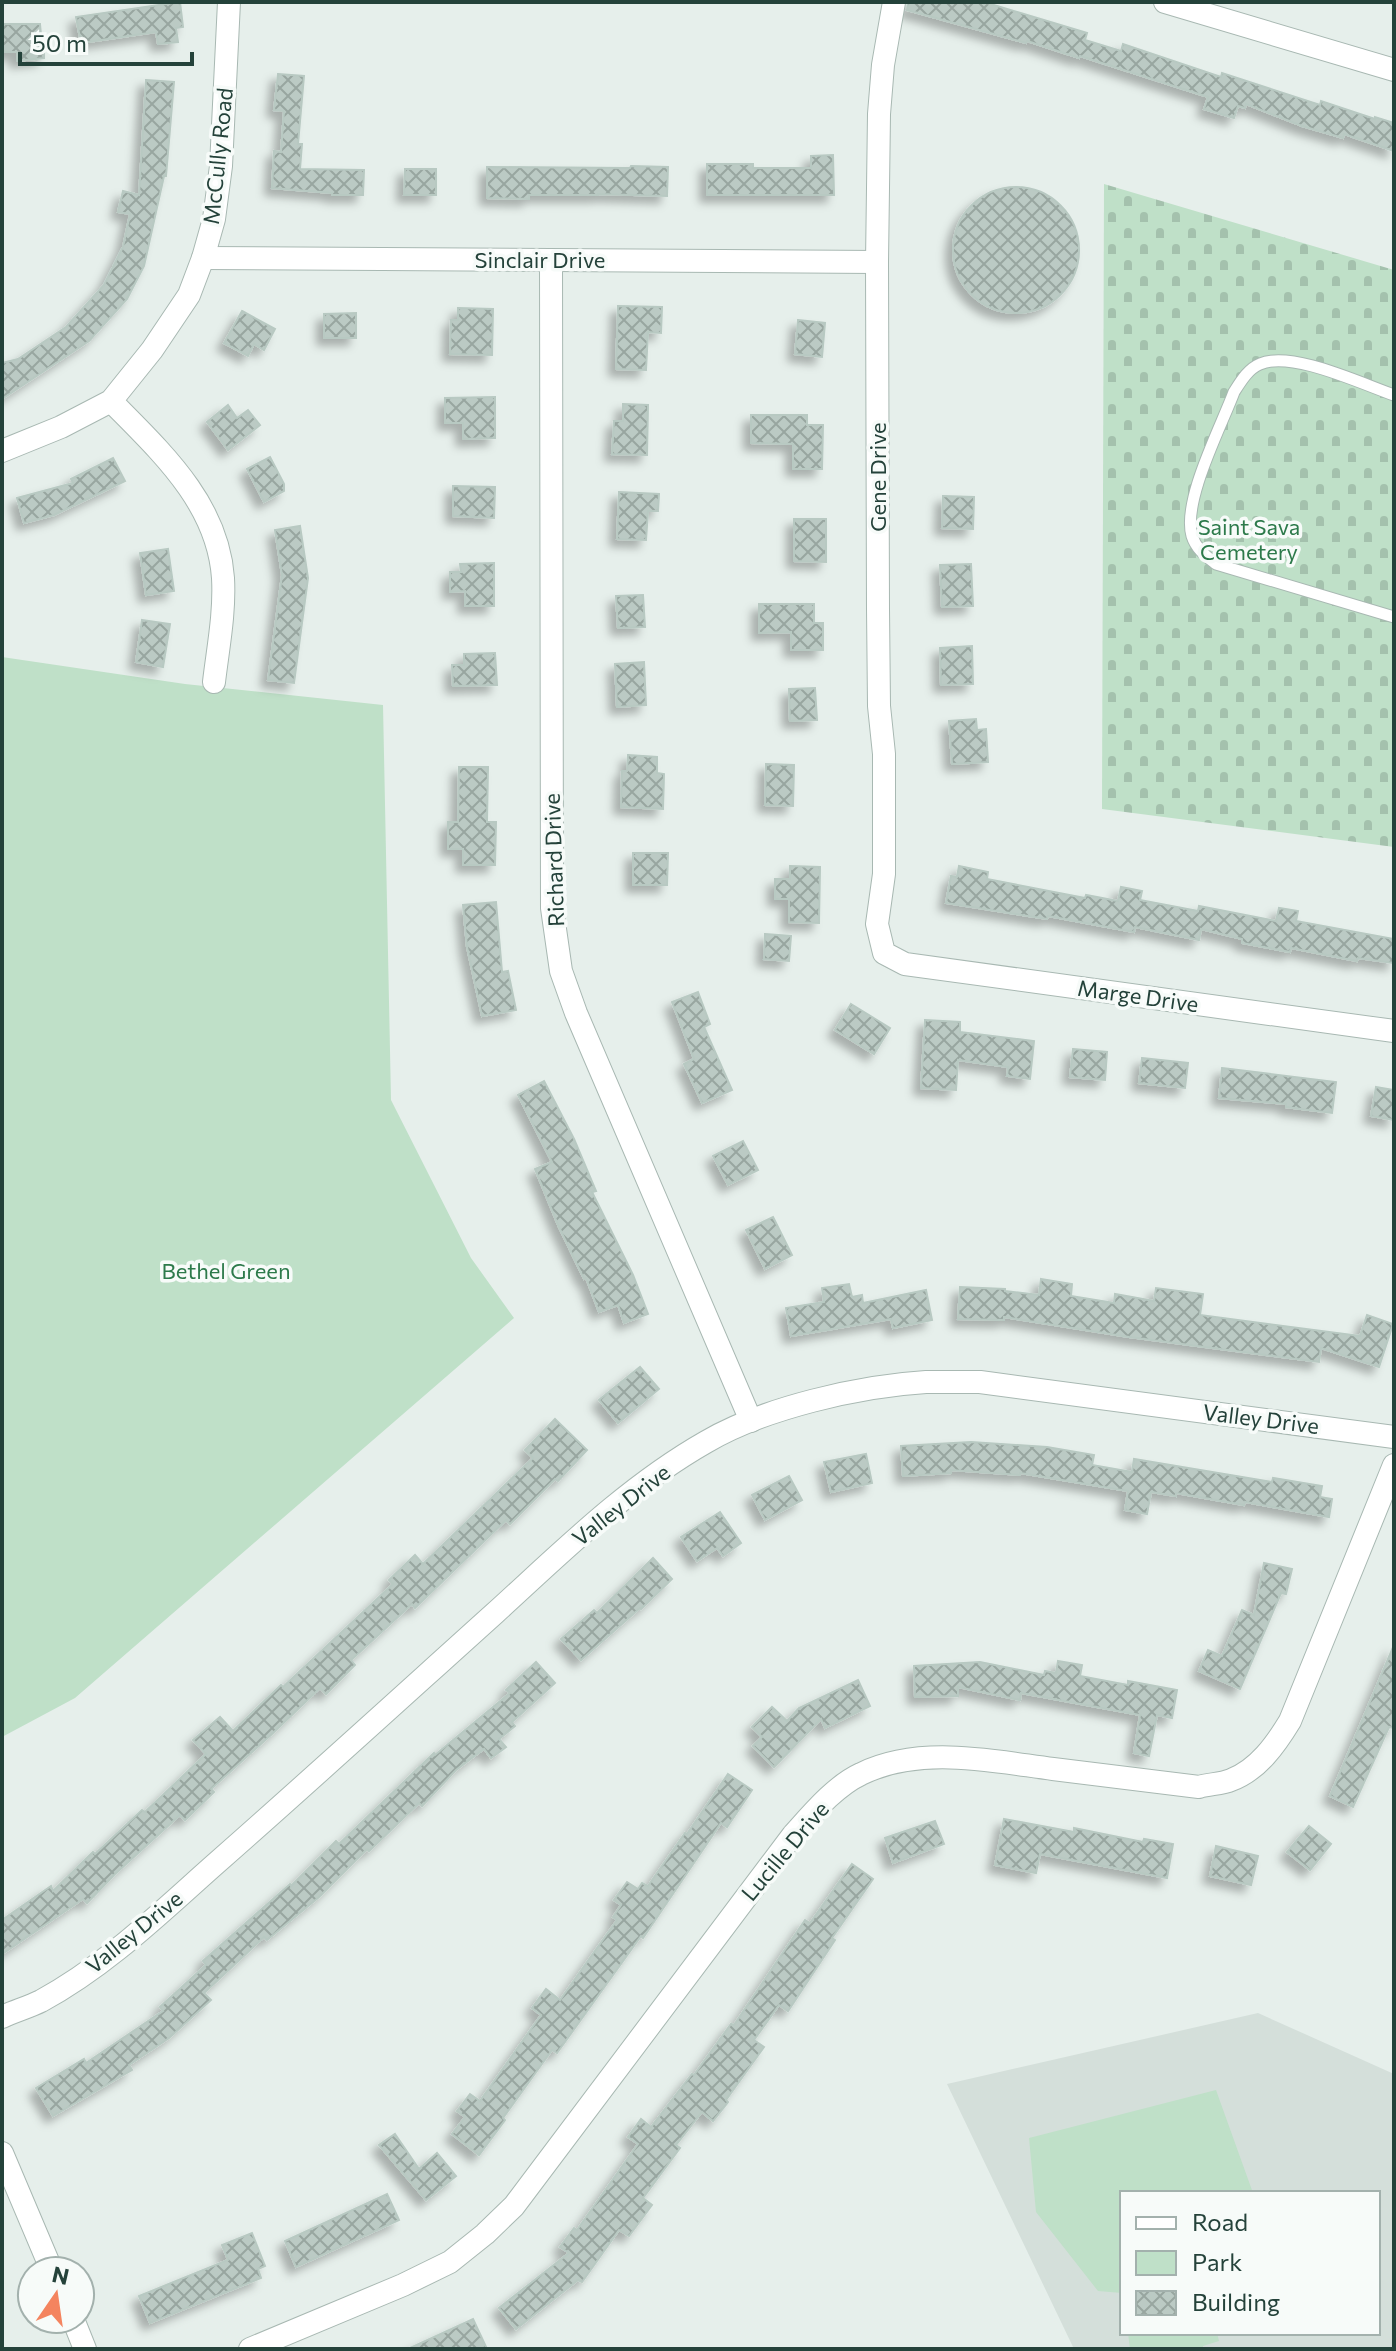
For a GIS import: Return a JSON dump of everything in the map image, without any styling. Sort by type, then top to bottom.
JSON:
[{"type":"street","name":"McCully Road","points":[[2,451],[61,427],[111,401],[152,350],[189,295],[214,219],[221,166],[229,2]]},
{"type":"street","name":"Gene Drive","points":[[884,953],[877,924],[884,874],[884,769],[879,706],[877,262],[879,114],[883,65],[894,2]]},
{"type":"street","points":[[1165,2],[1394,70]]},
{"type":"street","name":"Sinclair Drive","points":[[203,258],[877,262]]},
{"type":"street","name":"Richard Drive","points":[[551,260],[552,908],[561,971],[576,1013],[751,1421]]},
{"type":"street","points":[[111,401],[196,496],[216,539],[223,577],[214,682]]},
{"type":"street","name":"Marge Drive","points":[[884,953],[905,964],[1394,1031]]},
{"type":"street","name":"Valley Drive","points":[[2,2017],[40,2001],[127,1942],[598,1520],[707,1441],[751,1421],[865,1390],[925,1382],[980,1382],[1394,1437]]},
{"type":"street","name":"Lucille Drive","points":[[250,2349],[450,2262],[485,2234],[514,2206],[793,1835],[822,1803],[858,1775],[893,1761],[933,1758],[982,1760],[1199,1787],[1232,1780],[1256,1764],[1277,1743],[1290,1721],[1394,1465]]},
{"type":"street","points":[[2,2153],[45,2255]]},
{"type":"lane","points":[[1394,395],[1295,361],[1276,360],[1258,364],[1234,392],[1192,497],[1190,516],[1192,536],[1200,552],[1216,564],[1394,617]]},
{"type":"shaded area","points":[[1258,2013],[1394,2074],[1394,2349],[1074,2349],[947,2084]]},
{"type":"green space","name":"Saint Sava Cemetery","points":[[1104,184],[1394,270],[1394,847],[1102,809]]},
{"type":"green space","name":"Bethel Green","points":[[2,657],[185,684],[383,705],[391,1100],[471,1258],[514,1318],[75,1698],[2,1737]]},
{"type":"green space","points":[[1216,2090],[1252,2191],[1120,2191],[1120,2293],[1098,2291],[1036,2212],[1029,2138]]},
{"type":"green space","points":[[1128,2335],[1218,2335],[1219,2341],[1203,2346],[1203,2349],[1130,2349]]},
{"type":"building","points":[[180,2],[183,27],[176,28],[178,42],[158,44],[156,32],[81,43],[76,17]]},
{"type":"building","points":[[908,2],[984,2],[1087,33],[1085,40],[1121,51],[1123,44],[1221,77],[1222,73],[1320,105],[1321,101],[1375,117],[1394,123],[1394,151],[1344,134],[1343,138],[1302,126],[1246,104],[1245,108],[1238,106],[1234,118],[1204,109],[1208,97],[1080,56],[907,10]]},
{"type":"building","points":[[2,24],[40,24],[41,35],[44,35],[44,58],[17,61],[17,52],[2,52]]},
{"type":"building","points":[[278,74],[304,76],[298,144],[302,144],[300,169],[364,170],[363,195],[272,188],[274,151],[281,152],[284,111],[274,110]]},
{"type":"building","points":[[146,80],[174,82],[166,176],[144,266],[127,299],[89,341],[2,399],[2,363],[18,359],[66,327],[104,285],[123,247],[130,214],[118,212],[123,191],[139,195]]},
{"type":"building","points":[[833,155],[834,195],[707,195],[707,164],[811,168],[811,156]]},
{"type":"building","points":[[487,167],[668,167],[667,196],[598,194],[529,195],[529,199],[487,198]]},
{"type":"building","points":[[405,169],[436,169],[436,195],[404,195]]},
{"type":"building","points":[[1016,187],[1040,191],[1061,205],[1075,226],[1079,250],[1075,274],[1061,295],[1040,309],[1016,313],[992,309],[971,295],[957,274],[953,250],[957,226],[971,205],[992,191]]},
{"type":"building","points":[[618,306],[662,307],[661,333],[648,332],[646,370],[616,369]]},
{"type":"building","points":[[458,308],[493,309],[492,355],[450,354],[451,320],[458,320]]},
{"type":"building","points":[[242,311],[275,329],[264,350],[254,344],[248,356],[224,343]]},
{"type":"building","points":[[356,313],[356,338],[324,338],[324,314]]},
{"type":"building","points":[[798,320],[825,323],[822,357],[795,354]]},
{"type":"building","points":[[495,397],[495,438],[463,439],[463,423],[445,423],[445,398]]},
{"type":"building","points":[[623,404],[648,405],[647,455],[612,454],[614,421],[623,421]]},
{"type":"building","points":[[228,405],[237,418],[248,410],[260,425],[228,450],[207,422]]},
{"type":"building","points":[[751,415],[807,415],[807,425],[823,425],[822,469],[793,469],[793,444],[751,443]]},
{"type":"building","points":[[270,457],[284,484],[284,491],[264,502],[247,469]]},
{"type":"building","points":[[113,458],[125,481],[54,515],[24,523],[17,498],[73,483],[71,479]]},
{"type":"building","points":[[453,486],[495,487],[494,518],[453,516]]},
{"type":"building","points":[[619,492],[659,494],[658,511],[648,511],[646,540],[617,539]]},
{"type":"building","points":[[943,496],[974,497],[973,529],[942,528]]},
{"type":"building","points":[[794,519],[826,519],[826,562],[794,561]]},
{"type":"building","points":[[300,526],[308,578],[294,683],[268,680],[282,575],[275,530]]},
{"type":"building","points":[[168,549],[174,591],[146,595],[140,553]]},
{"type":"building","points":[[494,563],[494,606],[465,606],[465,591],[450,592],[450,572],[461,572],[460,564]]},
{"type":"building","points":[[971,564],[973,606],[942,607],[940,565]]},
{"type":"building","points":[[643,595],[645,627],[618,628],[616,596]]},
{"type":"building","points":[[759,604],[814,604],[814,623],[823,623],[823,650],[791,650],[791,632],[759,633]]},
{"type":"building","points":[[142,620],[170,624],[163,667],[136,662]]},
{"type":"building","points":[[972,646],[973,684],[941,685],[940,648]]},
{"type":"building","points":[[495,653],[497,685],[453,686],[452,665],[464,665],[464,654]]},
{"type":"building","points":[[644,662],[646,705],[617,707],[615,664]]},
{"type":"building","points":[[815,688],[817,720],[790,721],[789,689]]},
{"type":"building","points":[[976,719],[977,730],[986,729],[988,762],[952,764],[949,721]]},
{"type":"building","points":[[628,755],[657,757],[657,773],[664,774],[663,809],[621,807],[622,771],[627,771]]},
{"type":"building","points":[[766,764],[794,765],[793,806],[765,805]]},
{"type":"building","points":[[459,767],[488,767],[487,822],[496,822],[495,865],[463,865],[463,849],[448,849],[448,822],[458,822]]},
{"type":"building","points":[[633,853],[668,853],[667,885],[633,885]]},
{"type":"building","points":[[790,866],[820,867],[819,923],[789,922],[789,899],[775,899],[775,879],[790,879]]},
{"type":"building","points":[[959,866],[988,872],[987,879],[1085,898],[1086,895],[1118,901],[1121,887],[1142,891],[1140,900],[1198,911],[1199,906],[1276,921],[1279,908],[1298,911],[1296,921],[1394,939],[1394,963],[1358,958],[1357,961],[1291,948],[1290,952],[1242,943],[1242,939],[1201,929],[1199,940],[1135,927],[1134,932],[1048,916],[1047,919],[946,903],[951,876],[957,877]]},
{"type":"building","points":[[496,902],[502,972],[508,971],[516,1010],[482,1016],[467,947],[463,905]]},
{"type":"building","points":[[765,934],[791,936],[789,961],[764,959]]},
{"type":"building","points":[[698,992],[710,1024],[704,1027],[732,1090],[702,1103],[684,1064],[694,1059],[672,1002]]},
{"type":"building","points":[[851,1004],[890,1028],[874,1054],[835,1030]]},
{"type":"building","points":[[925,1020],[960,1022],[960,1032],[1034,1041],[1030,1079],[1007,1076],[1008,1067],[958,1060],[956,1090],[921,1088]]},
{"type":"building","points":[[1073,1049],[1107,1052],[1105,1080],[1070,1077]]},
{"type":"building","points":[[1142,1058],[1188,1063],[1185,1088],[1139,1083]]},
{"type":"building","points":[[1222,1068],[1336,1082],[1332,1113],[1286,1107],[1286,1104],[1219,1098]]},
{"type":"building","points":[[544,1081],[574,1139],[596,1191],[592,1192],[633,1275],[648,1314],[624,1323],[618,1305],[599,1312],[586,1278],[558,1225],[535,1169],[552,1162],[518,1095]]},
{"type":"building","points":[[1376,1087],[1394,1090],[1394,1120],[1371,1116]]},
{"type":"building","points":[[743,1141],[758,1170],[728,1185],[713,1156]]},
{"type":"building","points":[[773,1217],[792,1255],[765,1269],[746,1230]]},
{"type":"building","points":[[1041,1279],[1072,1284],[1071,1296],[1114,1303],[1115,1294],[1154,1301],[1156,1288],[1203,1294],[1200,1315],[1360,1336],[1367,1315],[1393,1324],[1379,1367],[1321,1348],[1319,1362],[1004,1317],[1004,1320],[958,1319],[960,1287],[1005,1289],[1039,1295]]},
{"type":"building","points":[[849,1284],[852,1297],[862,1295],[863,1303],[926,1290],[932,1320],[893,1328],[891,1319],[791,1336],[786,1308],[824,1302],[822,1288]]},
{"type":"building","points":[[640,1367],[659,1389],[618,1423],[599,1400]]},
{"type":"building","points":[[555,1419],[587,1450],[558,1481],[555,1479],[510,1524],[506,1520],[415,1608],[412,1604],[351,1660],[355,1665],[326,1694],[320,1688],[211,1789],[214,1792],[185,1820],[180,1815],[87,1903],[83,1899],[2,1954],[2,1920],[51,1886],[53,1891],[93,1852],[95,1854],[142,1810],[145,1812],[206,1754],[193,1740],[220,1717],[233,1731],[393,1584],[389,1580],[415,1555],[423,1564],[533,1458],[525,1450]]},
{"type":"building","points":[[971,1442],[1047,1447],[1094,1455],[1092,1465],[1132,1472],[1134,1459],[1272,1482],[1273,1478],[1322,1486],[1320,1497],[1332,1499],[1329,1517],[1245,1502],[1244,1505],[1176,1493],[1176,1496],[1151,1492],[1147,1514],[1125,1510],[1128,1491],[1020,1473],[951,1470],[951,1473],[903,1476],[901,1446]]},
{"type":"building","points":[[866,1454],[872,1483],[831,1492],[824,1462]]},
{"type":"building","points":[[789,1476],[802,1500],[765,1520],[752,1495]]},
{"type":"building","points":[[720,1512],[741,1543],[723,1556],[717,1548],[697,1561],[681,1537]]},
{"type":"building","points":[[653,1558],[672,1579],[581,1660],[561,1639],[594,1610],[597,1613]]},
{"type":"building","points":[[1264,1563],[1292,1569],[1286,1594],[1281,1593],[1240,1689],[1199,1671],[1208,1650],[1222,1656],[1242,1610],[1254,1615]]},
{"type":"building","points":[[1394,1645],[1394,1728],[1389,1727],[1353,1807],[1330,1796]]},
{"type":"building","points":[[1058,1661],[1082,1665],[1080,1676],[1177,1690],[1172,1718],[1157,1715],[1149,1756],[1134,1753],[1140,1715],[1021,1693],[1020,1700],[958,1687],[958,1696],[915,1697],[914,1666],[980,1662],[1044,1675],[1045,1671],[1056,1673]]},
{"type":"building","points":[[536,1662],[555,1683],[512,1722],[515,1726],[499,1739],[506,1747],[491,1758],[484,1749],[456,1770],[422,1806],[419,1803],[319,1897],[267,1940],[264,1937],[204,1993],[211,2000],[169,2038],[129,2065],[132,2070],[53,2116],[36,2088],[84,2059],[86,2063],[163,2011],[160,2007],[206,1965],[203,1961],[291,1886],[336,1841],[339,1844],[434,1753],[510,1693],[506,1690]]},
{"type":"building","points":[[858,1680],[870,1706],[825,1728],[821,1719],[774,1767],[753,1746],[762,1737],[752,1727],[772,1707],[787,1721],[799,1708]]},
{"type":"building","points":[[728,1774],[752,1790],[727,1827],[721,1823],[643,1938],[641,1936],[557,2053],[552,2050],[479,2155],[452,2134],[465,2117],[457,2111],[470,2094],[480,2101],[541,2015],[532,2008],[546,1989],[560,2000],[617,1920],[613,1917],[621,1905],[614,1900],[627,1882],[638,1889],[642,1883],[648,1886]]},
{"type":"building","points":[[1004,1819],[1074,1832],[1074,1828],[1143,1842],[1144,1839],[1173,1844],[1167,1878],[1040,1854],[1036,1873],[995,1865]]},
{"type":"building","points":[[935,1821],[944,1844],[893,1863],[885,1838]]},
{"type":"building","points":[[1309,1826],[1331,1844],[1310,1870],[1287,1852]]},
{"type":"building","points":[[1216,1846],[1258,1856],[1251,1885],[1210,1876]]},
{"type":"building","points":[[852,1864],[873,1879],[832,1938],[835,1940],[788,2011],[779,2005],[754,2040],[764,2047],[726,2100],[728,2102],[713,2121],[702,2112],[676,2145],[680,2148],[643,2198],[652,2205],[629,2236],[619,2230],[582,2282],[578,2280],[516,2329],[499,2308],[569,2253],[560,2247],[574,2228],[577,2230],[638,2144],[628,2137],[641,2119],[651,2127],[731,2024],[734,2025],[805,1920],[810,1923]]},
{"type":"building","points":[[395,2134],[419,2169],[437,2153],[456,2176],[426,2200],[379,2145]]},
{"type":"building","points":[[387,2194],[399,2220],[296,2267],[285,2241]]},
{"type":"building","points":[[252,2233],[265,2266],[258,2269],[261,2278],[150,2323],[139,2296],[228,2260],[222,2245]]},
{"type":"building","points":[[473,2319],[487,2349],[408,2349]]}]
